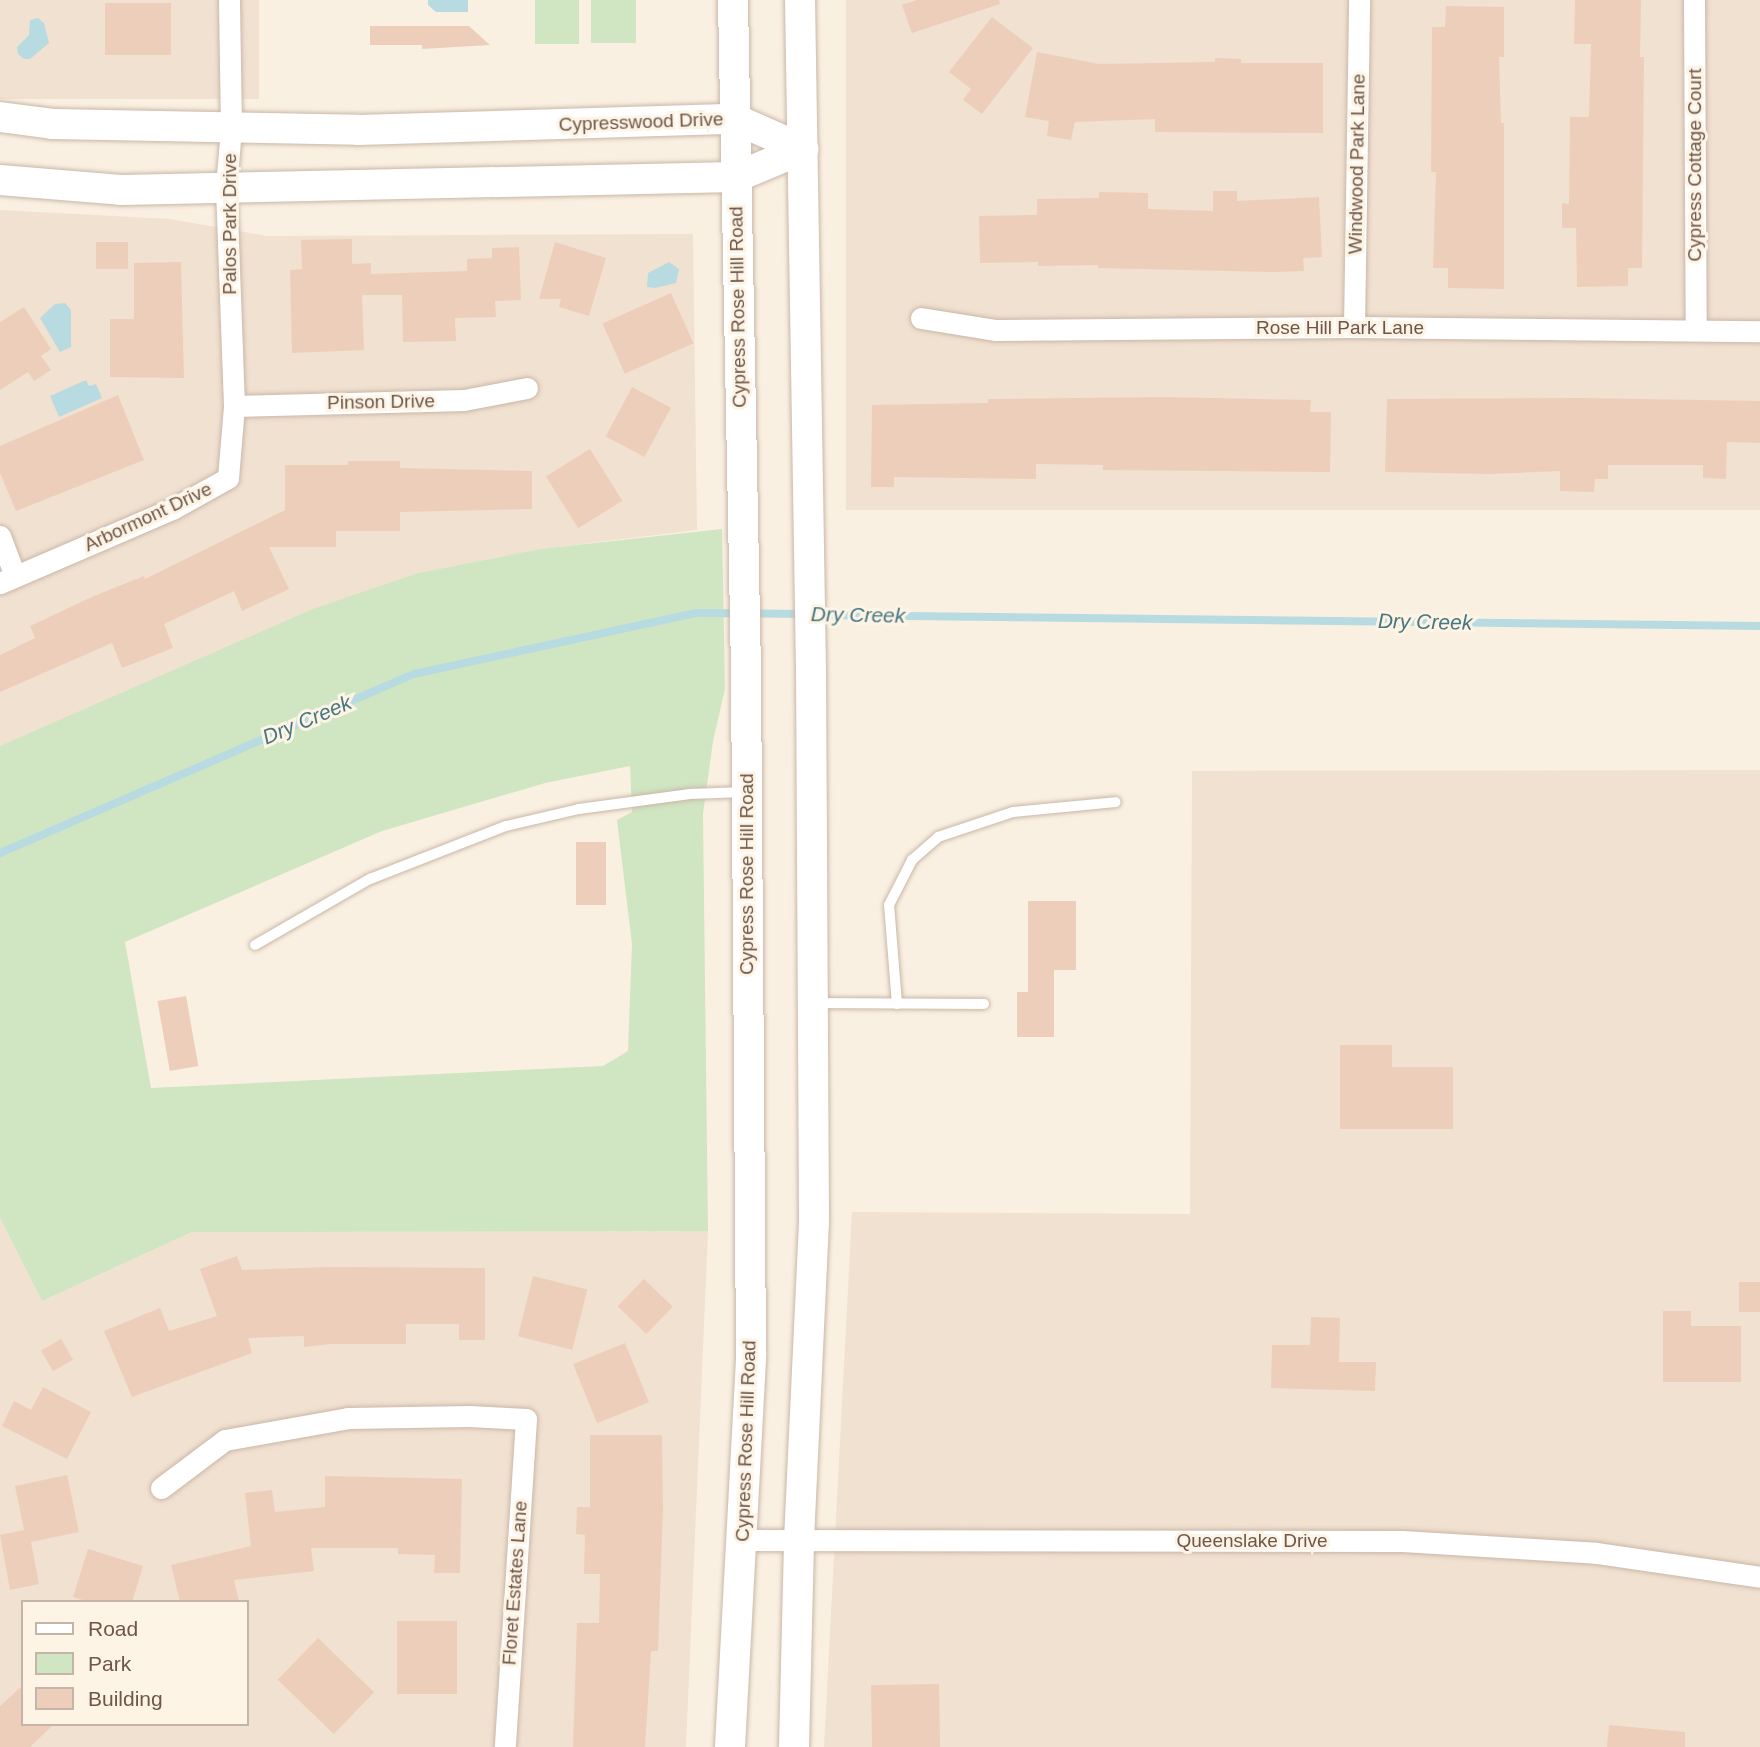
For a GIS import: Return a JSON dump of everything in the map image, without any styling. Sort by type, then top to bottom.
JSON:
[{"type":"main road","name":"Cypress Rose Hill Road","points":[[730,1747],[751,1355],[746,671],[733,0]]},
{"type":"main road","points":[[794,1747],[799,1540],[814,1221],[811,670],[800,0]]},
{"type":"main road","name":"Cypresswood Drive","points":[[0,117],[53,124],[358,130],[735,119],[803,149]]},
{"type":"main road","points":[[0,180],[121,190],[736,177],[803,149]]},
{"type":"street","name":"Palos Park Drive","points":[[229,0],[231,128],[226,188],[234,406]]},
{"type":"street","name":"Windwood Park Lane","points":[[1354,327],[1359,0]]},
{"type":"street","name":"Cypress Cottage Court","points":[[1694,0],[1696,330]]},
{"type":"street","name":"Rose Hill Park Lane","points":[[921,318],[996,330],[1354,327],[1760,331]]},
{"type":"street","name":"Pinson Drive","points":[[234,406],[464,400],[527,388]]},
{"type":"street","name":"Arbormont Drive","points":[[8,580],[174,508],[228,478],[234,406]]},
{"type":"street","points":[[0,536],[8,580]]},
{"type":"street","name":"Floret Estates Lane","points":[[161,1488],[225,1440],[348,1418],[469,1416],[526,1419],[505,1747]]},
{"type":"street","name":"Queenslake Drive","points":[[743,1540],[1402,1541],[1596,1553],[1760,1577]]},
{"type":"lane","points":[[256,945],[370,879],[506,826],[579,809],[690,794],[747,791]]},
{"type":"lane","points":[[897,1004],[889,905],[912,860],[938,837],[1013,812],[1116,802]]},
{"type":"lane","points":[[813,1003],[984,1004]]},
{"type":"shaded area","points":[[0,0],[259,0],[259,99],[0,99]]},
{"type":"shaded area","points":[[846,0],[1760,0],[1760,510],[846,510]]},
{"type":"shaded area","points":[[0,210],[170,219],[267,236],[693,234],[697,530],[541,549],[418,573],[0,746]]},
{"type":"shaded area","points":[[1760,770],[1760,1747],[824,1747],[852,1212],[1190,1214],[1192,771]]},
{"type":"shaded area","points":[[0,1218],[42,1301],[192,1232],[708,1231],[686,1747],[0,1747]]},
{"type":"green space","points":[[535,0],[579,0],[579,44],[535,44]]},
{"type":"green space","points":[[591,0],[636,0],[636,43],[591,43]]},
{"type":"green space","points":[[722,529],[725,689],[713,741],[703,814],[708,1231],[192,1232],[42,1301],[0,1218],[0,746],[313,609],[418,573],[540,549]],"holes":[[[630,766],[632,812],[617,820],[632,944],[628,1051],[603,1066],[151,1088],[125,942],[382,831],[545,783]]]},
{"type":"water","points":[[428,0],[468,0],[468,12],[436,12],[428,5]]},
{"type":"water","points":[[38,18],[44,23],[49,43],[30,59],[24,59],[18,54],[17,47],[29,35],[30,20]]},
{"type":"water","points":[[669,262],[679,269],[676,283],[647,287],[648,273]]},
{"type":"water","points":[[65,303],[71,310],[71,347],[60,352],[40,318],[55,304]]},
{"type":"water","points":[[86,380],[89,386],[96,384],[102,398],[59,417],[50,396]]},
{"type":"building","points":[[917,0],[999,0],[1000,4],[912,33],[902,5]]},
{"type":"building","points":[[1575,0],[1641,0],[1640,57],[1644,57],[1642,268],[1628,268],[1628,286],[1577,287],[1576,228],[1562,228],[1562,203],[1569,204],[1570,117],[1589,117],[1591,44],[1574,44]]},
{"type":"building","points":[[105,3],[171,3],[171,55],[105,55]]},
{"type":"building","points":[[1446,6],[1504,7],[1504,57],[1499,57],[1501,123],[1504,123],[1504,289],[1448,288],[1448,268],[1433,268],[1436,172],[1431,172],[1432,27],[1445,27]]},
{"type":"building","points":[[992,17],[1033,48],[982,114],[963,100],[971,89],[949,72]]},
{"type":"building","points":[[370,26],[469,26],[490,45],[422,49],[422,45],[370,45]]},
{"type":"building","points":[[1037,52],[1099,64],[1215,62],[1215,58],[1241,59],[1241,63],[1323,63],[1323,133],[1155,132],[1155,119],[1075,122],[1071,140],[1047,136],[1049,121],[1025,117]]},
{"type":"building","points":[[1213,191],[1237,191],[1237,201],[1319,197],[1322,257],[1303,258],[1304,271],[1275,272],[1098,268],[1098,265],[1038,266],[1038,262],[980,263],[979,216],[1037,215],[1037,199],[1099,198],[1099,192],[1148,193],[1148,209],[1213,211]]},
{"type":"building","points":[[352,239],[352,264],[371,263],[371,274],[467,271],[467,259],[492,258],[492,248],[519,247],[521,300],[495,301],[496,317],[455,318],[456,341],[403,342],[402,295],[362,295],[364,350],[292,353],[290,270],[302,269],[301,240]]},
{"type":"building","points":[[96,242],[128,242],[128,269],[96,269]]},
{"type":"building","points":[[555,242],[606,258],[589,316],[559,307],[561,299],[539,299]]},
{"type":"building","points":[[181,262],[184,378],[110,377],[110,319],[134,319],[134,263]]},
{"type":"building","points":[[671,293],[693,343],[625,374],[602,324]]},
{"type":"building","points":[[24,307],[51,349],[41,356],[51,370],[34,381],[28,372],[0,390],[0,322]]},
{"type":"building","points":[[632,387],[671,408],[645,457],[606,436]]},
{"type":"building","points":[[118,395],[144,460],[16,511],[0,473],[0,446]]},
{"type":"building","points":[[1162,397],[1311,400],[1310,412],[1331,412],[1330,472],[1103,470],[1103,465],[1036,464],[1036,479],[894,477],[894,487],[871,487],[872,405],[988,403],[988,399]]},
{"type":"building","points":[[1387,399],[1760,401],[1760,443],[1727,442],[1726,479],[1703,478],[1703,465],[1608,465],[1608,479],[1595,479],[1594,492],[1560,491],[1560,471],[1491,474],[1385,472]]},
{"type":"building","points":[[590,449],[622,501],[578,528],[546,477]]},
{"type":"building","points":[[348,461],[400,461],[400,468],[532,471],[532,509],[400,512],[400,531],[336,531],[336,547],[269,547],[289,589],[242,611],[234,591],[164,624],[173,648],[122,668],[112,643],[0,692],[0,655],[35,638],[30,626],[94,596],[144,576],[145,579],[285,510],[285,465],[348,465]]},
{"type":"building","points":[[576,842],[606,842],[606,905],[576,905]]},
{"type":"building","points":[[1028,901],[1076,901],[1076,970],[1054,970],[1054,1037],[1017,1037],[1017,992],[1028,992]]},
{"type":"building","points":[[186,996],[198,1066],[170,1071],[157,1001]]},
{"type":"building","points":[[1340,1045],[1392,1045],[1392,1067],[1453,1067],[1453,1129],[1340,1129]]},
{"type":"building","points":[[237,1256],[242,1270],[331,1267],[485,1268],[485,1340],[459,1340],[459,1324],[406,1324],[406,1344],[331,1344],[304,1347],[304,1336],[248,1338],[252,1353],[132,1397],[104,1331],[160,1308],[169,1331],[217,1316],[200,1269]]},
{"type":"building","points":[[533,1276],[587,1290],[572,1350],[518,1336]]},
{"type":"building","points":[[644,1279],[673,1307],[646,1334],[618,1306]]},
{"type":"building","points":[[1739,1282],[1760,1282],[1760,1312],[1739,1312]]},
{"type":"building","points":[[1663,1311],[1691,1311],[1691,1326],[1741,1326],[1741,1382],[1663,1382]]},
{"type":"building","points":[[1311,1317],[1340,1318],[1339,1362],[1376,1362],[1375,1391],[1271,1388],[1272,1345],[1310,1345]]},
{"type":"building","points":[[61,1339],[73,1360],[53,1371],[41,1350]]},
{"type":"building","points":[[625,1343],[649,1402],[597,1423],[573,1364]]},
{"type":"building","points":[[43,1387],[91,1412],[67,1459],[2,1426],[14,1401],[31,1410]]},
{"type":"building","points":[[590,1435],[662,1435],[663,1509],[658,1651],[651,1651],[645,1747],[573,1747],[577,1623],[599,1623],[600,1574],[584,1574],[585,1535],[576,1534],[577,1507],[590,1507]]},
{"type":"building","points":[[67,1475],[79,1532],[31,1542],[39,1584],[10,1590],[0,1535],[24,1530],[15,1486]]},
{"type":"building","points":[[325,1476],[462,1479],[460,1573],[434,1573],[435,1555],[398,1554],[398,1548],[311,1548],[314,1571],[234,1580],[239,1600],[180,1600],[171,1565],[251,1546],[245,1493],[272,1490],[275,1512],[325,1507]]},
{"type":"building","points":[[88,1549],[143,1566],[133,1600],[83,1600],[73,1597]]},
{"type":"building","points":[[397,1621],[457,1621],[457,1694],[397,1694]]},
{"type":"building","points":[[318,1638],[374,1692],[334,1734],[278,1680]]},
{"type":"building","points":[[939,1684],[940,1747],[872,1747],[871,1685]]},
{"type":"building","points":[[21,1687],[21,1726],[52,1726],[30,1747],[0,1747],[0,1706]]},
{"type":"building","points":[[1609,1725],[1685,1732],[1685,1747],[1607,1747]]},
{"type":"waterway","name":"Dry Creek","points":[[0,853],[414,674],[697,613],[804,614]]},
{"type":"waterway","name":"Dry Creek","points":[[817,615],[1760,626]]}]
